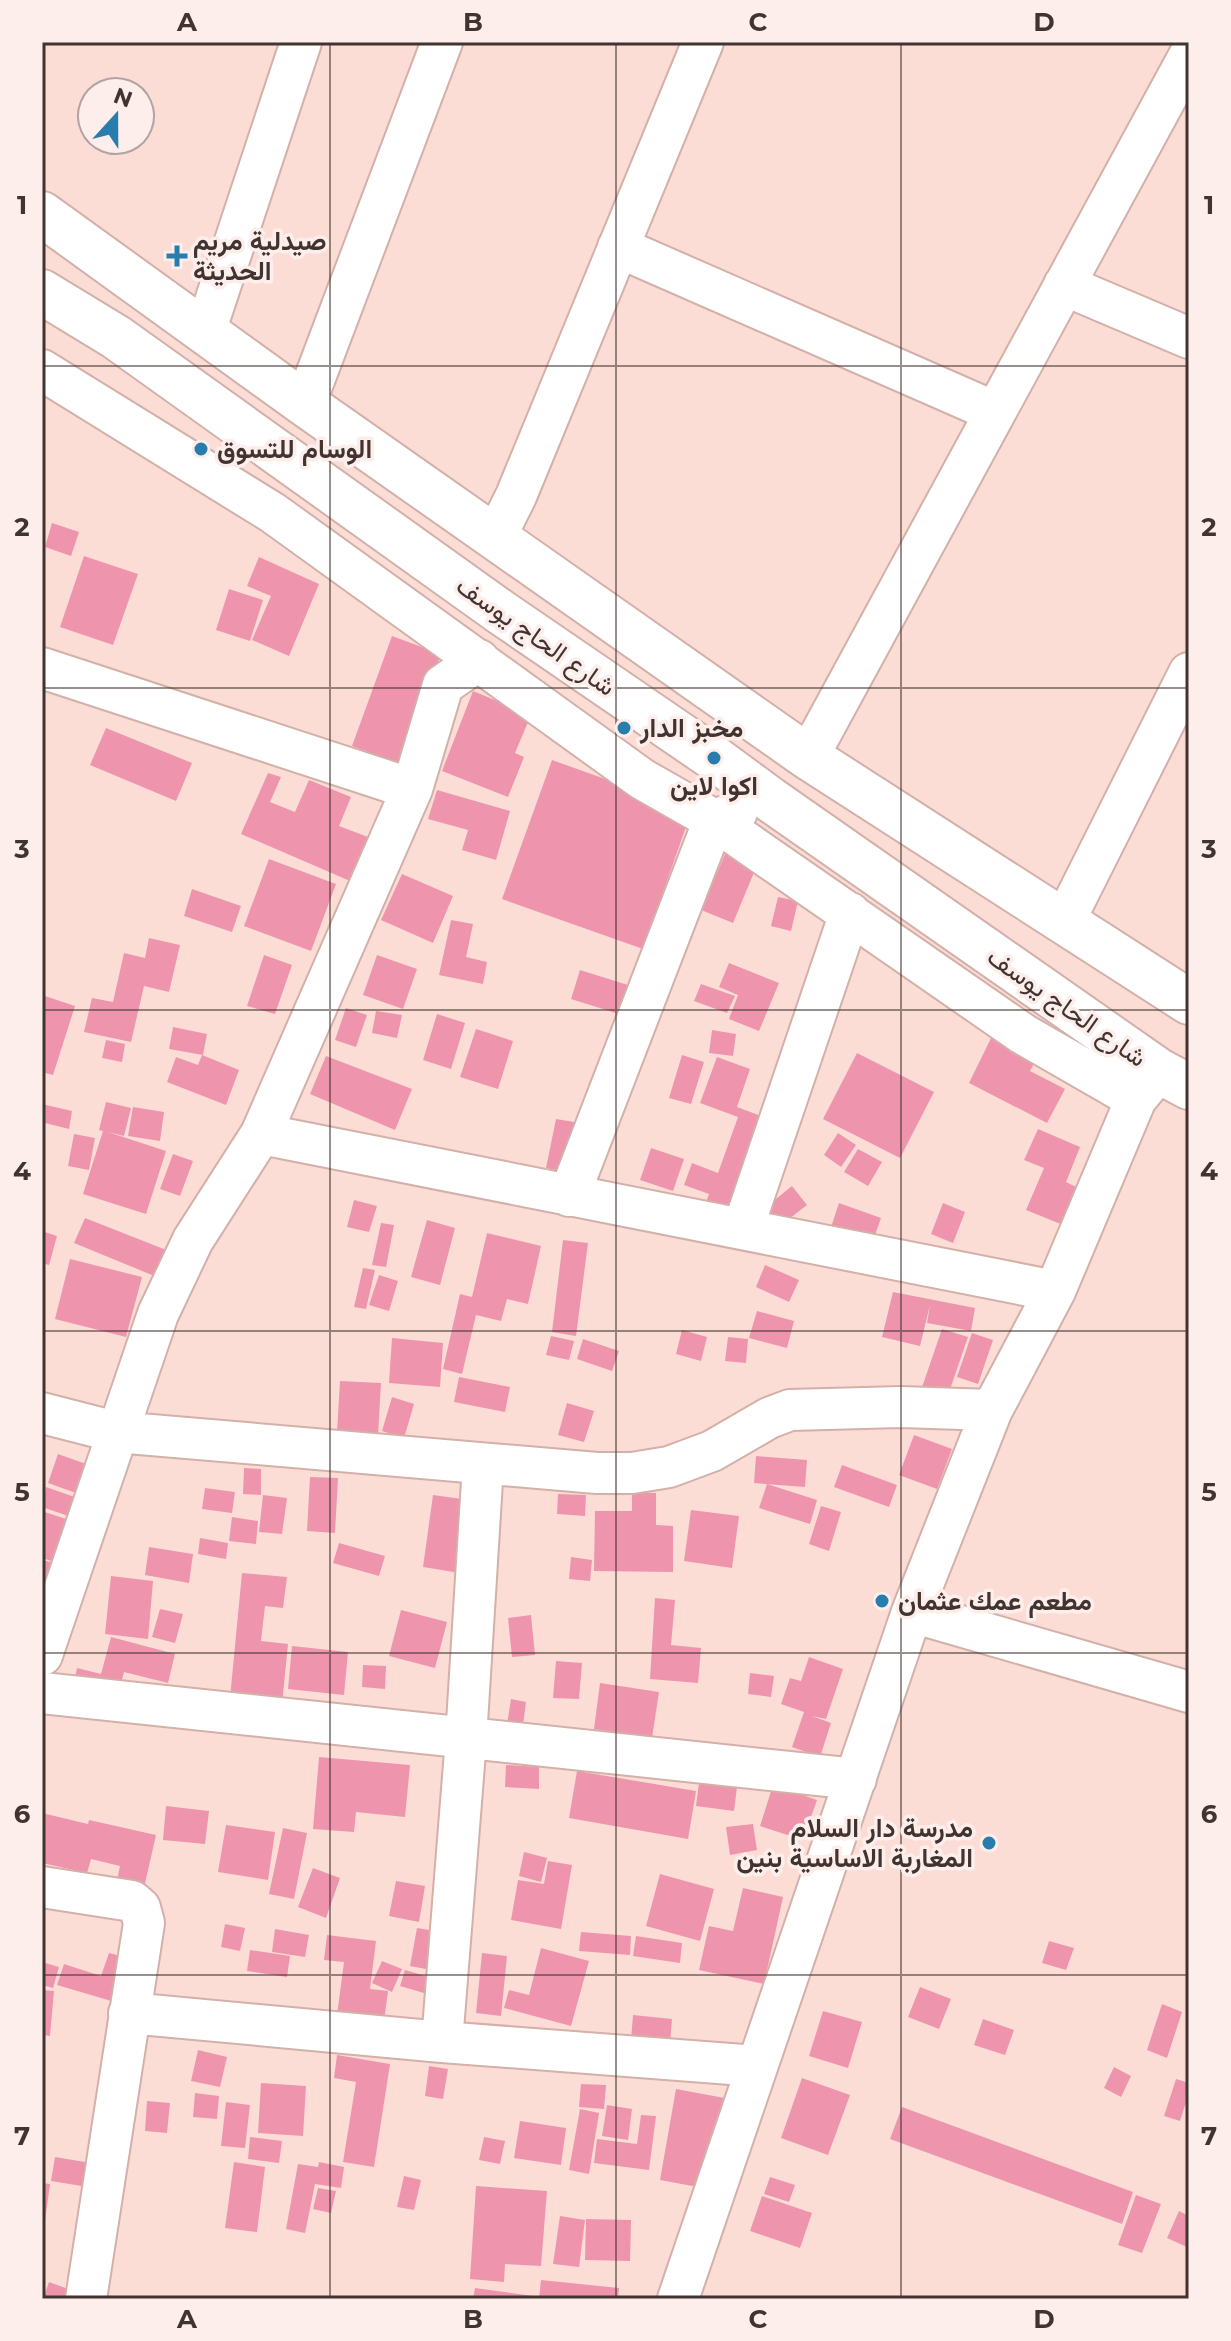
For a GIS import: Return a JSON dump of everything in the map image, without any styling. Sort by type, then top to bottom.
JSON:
[{"type":"main road","points":[[42,214],[305,404],[808,757],[1189,1002]]},
{"type":"main road","name":"شارع الحاج يوسف","points":[[43,298],[116,337],[502,613],[714,758],[1161,1086]]},
{"type":"street","points":[[205,332],[301,42]]},
{"type":"street","points":[[305,404],[442,42]]},
{"type":"street","points":[[495,538],[516,496],[703,42]]},
{"type":"street","points":[[808,757],[1189,56]]},
{"type":"street","points":[[618,247],[995,412]]},
{"type":"street","points":[[1064,285],[1189,338]]},
{"type":"street","points":[[42,370],[273,513],[642,779],[714,820],[1023,1034],[1161,1086],[992,1410],[912,1612],[678,2299]]},
{"type":"street","points":[[42,1655],[158,1314],[187,1252],[261,1134],[412,789],[443,685],[479,660]]},
{"type":"street","points":[[42,668],[412,789]]},
{"type":"street","points":[[1065,920],[1189,673]]},
{"type":"street","points":[[569,1196],[714,820],[771,800]]},
{"type":"street","points":[[743,1228],[850,913]]},
{"type":"street","points":[[261,1134],[1055,1291]]},
{"type":"street","points":[[42,1413],[116,1432],[483,1465],[632,1473],[669,1467],[712,1451],[769,1418],[790,1410],[901,1407],[992,1410]]},
{"type":"street","points":[[442,2042],[466,1739],[483,1465]]},
{"type":"street","points":[[912,1612],[1189,1692]]},
{"type":"street","points":[[42,1693],[856,1779]]},
{"type":"street","points":[[42,1887],[132,1901],[140,1908],[144,1923],[86,2299]]},
{"type":"street","points":[[129,2013],[442,2042],[757,2066]]},
{"type":"building","points":[[52,523],[79,532],[71,556],[45,547]]},
{"type":"building","points":[[84,556],[138,574],[113,645],[60,627]]},
{"type":"building","points":[[259,557],[319,584],[289,656],[252,640],[271,596],[247,586]]},
{"type":"building","points":[[229,589],[263,600],[250,641],[216,630]]},
{"type":"building","points":[[392,636],[441,654],[401,764],[352,746]]},
{"type":"building","points":[[473,691],[531,715],[515,753],[524,757],[508,797],[442,771]]},
{"type":"building","points":[[106,728],[192,763],[176,801],[90,765]]},
{"type":"building","points":[[552,760],[692,810],[643,949],[502,899]]},
{"type":"building","points":[[268,773],[281,777],[270,802],[295,812],[309,780],[351,797],[339,826],[368,837],[350,881],[241,834]]},
{"type":"building","points":[[437,790],[510,811],[496,860],[462,850],[468,830],[428,819]]},
{"type":"building","points":[[729,845],[760,858],[733,923],[701,910]]},
{"type":"building","points":[[269,859],[336,884],[311,951],[244,926]]},
{"type":"building","points":[[402,874],[453,896],[433,943],[381,920]]},
{"type":"building","points":[[192,889],[241,906],[232,932],[184,916]]},
{"type":"building","points":[[778,897],[798,901],[791,931],[771,926]]},
{"type":"building","points":[[451,920],[473,924],[466,957],[487,962],[483,984],[439,975]]},
{"type":"building","points":[[149,938],[180,945],[169,992],[144,986],[131,1042],[84,1032],[92,998],[113,1002],[124,953],[145,958]]},
{"type":"building","points":[[264,955],[292,965],[275,1014],[247,1006]]},
{"type":"building","points":[[377,955],[417,969],[403,1009],[363,995]]},
{"type":"building","points":[[729,963],[779,983],[759,1031],[729,1019],[738,995],[719,987]]},
{"type":"building","points":[[580,970],[628,985],[619,1014],[571,999]]},
{"type":"building","points":[[701,984],[735,996],[727,1013],[694,1001]]},
{"type":"building","points":[[42,995],[75,1006],[53,1075],[42,1072]]},
{"type":"building","points":[[346,1008],[367,1015],[356,1047],[335,1040]]},
{"type":"building","points":[[376,1011],[402,1015],[397,1038],[372,1033]]},
{"type":"building","points":[[437,1014],[465,1023],[451,1069],[423,1060]]},
{"type":"building","points":[[173,1027],[207,1034],[203,1055],[169,1049]]},
{"type":"building","points":[[476,1029],[513,1041],[498,1089],[460,1077]]},
{"type":"building","points":[[712,1030],[736,1034],[733,1056],[709,1053]]},
{"type":"building","points":[[994,1032],[1039,1054],[1030,1071],[1065,1089],[1047,1123],[969,1083]]},
{"type":"building","points":[[106,1040],[125,1044],[122,1062],[102,1058]]},
{"type":"building","points":[[857,1053],[934,1092],[900,1158],[823,1119]]},
{"type":"building","points":[[202,1055],[239,1070],[226,1105],[167,1082],[176,1057],[198,1065]]},
{"type":"building","points":[[682,1055],[704,1062],[691,1104],[669,1098]]},
{"type":"building","points":[[326,1056],[412,1089],[395,1130],[310,1094]]},
{"type":"building","points":[[717,1057],[750,1069],[737,1107],[761,1116],[723,1224],[701,1216],[709,1194],[684,1185],[692,1163],[718,1173],[738,1117],[700,1103]]},
{"type":"building","points":[[106,1102],[131,1108],[124,1136],[108,1132],[166,1151],[146,1214],[83,1194],[103,1131],[99,1130]]},
{"type":"building","points":[[42,1104],[72,1111],[69,1129],[45,1123],[42,1130]]},
{"type":"building","points":[[133,1107],[164,1112],[160,1141],[128,1136]]},
{"type":"building","points":[[556,1119],[580,1123],[570,1173],[546,1168]]},
{"type":"building","points":[[1038,1129],[1080,1147],[1066,1182],[1078,1188],[1063,1225],[1026,1210],[1044,1168],[1024,1160]]},
{"type":"building","points":[[838,1133],[856,1145],[841,1167],[824,1155]]},
{"type":"building","points":[[74,1134],[95,1138],[89,1170],[68,1166]]},
{"type":"building","points":[[651,1148],[684,1159],[673,1191],[640,1180]]},
{"type":"building","points":[[858,1149],[882,1162],[868,1186],[844,1172]]},
{"type":"building","points":[[173,1154],[193,1161],[180,1196],[160,1189]]},
{"type":"building","points":[[792,1186],[807,1205],[781,1225],[766,1207]]},
{"type":"building","points":[[354,1200],[377,1206],[369,1232],[347,1227]]},
{"type":"building","points":[[839,1203],[881,1218],[873,1241],[831,1227]]},
{"type":"building","points":[[943,1203],[965,1212],[953,1243],[931,1234]]},
{"type":"building","points":[[85,1218],[179,1255],[169,1282],[74,1243]]},
{"type":"building","points":[[427,1220],[455,1228],[440,1285],[411,1277]]},
{"type":"building","points":[[381,1223],[394,1225],[386,1267],[372,1265]]},
{"type":"building","points":[[42,1231],[57,1236],[49,1265],[42,1263]]},
{"type":"building","points":[[487,1233],[541,1246],[528,1304],[507,1299],[501,1321],[476,1315],[462,1374],[443,1369],[460,1294],[472,1297]]},
{"type":"building","points":[[563,1240],[588,1243],[576,1336],[552,1332]]},
{"type":"building","points":[[70,1259],[142,1277],[126,1337],[55,1319]]},
{"type":"building","points":[[765,1265],[799,1280],[789,1302],[756,1287]]},
{"type":"building","points":[[363,1268],[375,1270],[366,1309],[354,1307]]},
{"type":"building","points":[[379,1275],[398,1281],[389,1311],[369,1305]]},
{"type":"building","points":[[893,1292],[975,1308],[971,1331],[927,1323],[930,1305],[920,1346],[882,1337]]},
{"type":"building","points":[[757,1311],[794,1321],[787,1348],[749,1338]]},
{"type":"building","points":[[942,1329],[968,1337],[946,1401],[920,1393]]},
{"type":"building","points":[[682,1330],[707,1337],[701,1361],[676,1354]]},
{"type":"building","points":[[972,1333],[993,1340],[978,1384],[957,1377]]},
{"type":"building","points":[[551,1336],[574,1341],[569,1360],[546,1355]]},
{"type":"building","points":[[728,1337],[748,1339],[746,1363],[725,1361]]},
{"type":"building","points":[[392,1338],[443,1343],[440,1387],[389,1383]]},
{"type":"building","points":[[583,1339],[619,1351],[612,1371],[577,1359]]},
{"type":"building","points":[[459,1377],[510,1387],[505,1412],[454,1402]]},
{"type":"building","points":[[340,1381],[381,1383],[378,1435],[337,1432]]},
{"type":"building","points":[[392,1397],[414,1404],[404,1438],[382,1431]]},
{"type":"building","points":[[567,1403],[594,1411],[584,1442],[558,1435]]},
{"type":"building","points":[[914,1435],[952,1449],[937,1489],[899,1475]]},
{"type":"building","points":[[58,1454],[103,1470],[93,1499],[48,1483]]},
{"type":"building","points":[[756,1456],[807,1460],[805,1487],[754,1483]]},
{"type":"building","points":[[842,1465],[897,1485],[889,1507],[834,1487]]},
{"type":"building","points":[[244,1468],[261,1469],[261,1495],[243,1494]]},
{"type":"building","points":[[310,1477],[338,1478],[335,1533],[307,1531]]},
{"type":"building","points":[[767,1484],[817,1500],[810,1524],[759,1508]]},
{"type":"building","points":[[46,1487],[86,1501],[80,1520],[42,1507]]},
{"type":"building","points":[[205,1488],[235,1492],[232,1513],[202,1509]]},
{"type":"building","points":[[632,1492],[656,1493],[656,1525],[673,1526],[673,1572],[594,1571],[595,1511],[632,1511]]},
{"type":"building","points":[[558,1494],[586,1495],[585,1516],[557,1514]]},
{"type":"building","points":[[263,1495],[287,1498],[282,1534],[259,1532]]},
{"type":"building","points":[[433,1495],[477,1501],[466,1574],[423,1567]]},
{"type":"building","points":[[821,1506],[841,1512],[829,1551],[809,1544]]},
{"type":"building","points":[[691,1510],[739,1516],[732,1568],[684,1561]]},
{"type":"building","points":[[42,1511],[78,1523],[64,1565],[42,1558]]},
{"type":"building","points":[[232,1517],[258,1521],[256,1544],[229,1541]]},
{"type":"building","points":[[200,1538],[228,1543],[226,1559],[198,1554]]},
{"type":"building","points":[[339,1543],[385,1556],[379,1576],[333,1563]]},
{"type":"building","points":[[149,1547],[193,1554],[189,1583],[145,1575]]},
{"type":"building","points":[[571,1557],[592,1560],[590,1581],[569,1579]]},
{"type":"building","points":[[42,1560],[51,1562],[43,1595],[42,1595]]},
{"type":"building","points":[[242,1573],[287,1577],[283,1608],[265,1606],[261,1641],[288,1644],[282,1704],[230,1698]]},
{"type":"building","points":[[111,1576],[153,1581],[148,1639],[105,1634]]},
{"type":"building","points":[[655,1598],[675,1600],[671,1645],[701,1648],[698,1683],[650,1679]]},
{"type":"building","points":[[160,1609],[183,1614],[175,1643],[152,1637]]},
{"type":"building","points":[[401,1610],[447,1622],[435,1668],[389,1656]]},
{"type":"building","points":[[531,1615],[535,1655],[512,1657],[508,1618]]},
{"type":"building","points":[[111,1637],[175,1654],[168,1683],[124,1672],[119,1690],[75,1678],[77,1668],[101,1674]]},
{"type":"building","points":[[292,1646],[348,1652],[344,1695],[288,1689]]},
{"type":"building","points":[[809,1657],[843,1669],[826,1719],[812,1716],[831,1723],[820,1757],[792,1747],[804,1712],[781,1704],[790,1678],[801,1681]]},
{"type":"building","points":[[556,1661],[582,1663],[579,1699],[553,1698]]},
{"type":"building","points":[[363,1665],[386,1666],[385,1689],[362,1687]]},
{"type":"building","points":[[750,1673],[774,1676],[771,1697],[748,1694]]},
{"type":"building","points":[[600,1683],[659,1692],[652,1738],[594,1729]]},
{"type":"building","points":[[511,1699],[526,1702],[522,1733],[506,1731]]},
{"type":"building","points":[[319,1757],[410,1765],[405,1817],[356,1812],[354,1832],[313,1829]]},
{"type":"building","points":[[506,1765],[539,1767],[539,1789],[505,1787]]},
{"type":"building","points":[[577,1771],[696,1791],[688,1839],[569,1818]]},
{"type":"building","points":[[699,1783],[737,1787],[734,1811],[696,1806]]},
{"type":"building","points":[[773,1785],[817,1800],[803,1840],[760,1826]]},
{"type":"building","points":[[166,1806],[209,1811],[205,1844],[163,1840]]},
{"type":"building","points":[[42,1813],[156,1835],[143,1892],[116,1886],[120,1866],[91,1859],[87,1873],[42,1863]]},
{"type":"building","points":[[753,1824],[757,1850],[730,1855],[726,1827]]},
{"type":"building","points":[[226,1825],[275,1832],[268,1880],[218,1872]]},
{"type":"building","points":[[283,1828],[307,1833],[294,1899],[269,1894]]},
{"type":"building","points":[[524,1852],[547,1858],[541,1882],[519,1876]]},
{"type":"building","points":[[548,1861],[572,1865],[561,1929],[511,1920],[518,1880],[544,1884]]},
{"type":"building","points":[[313,1868],[340,1878],[326,1918],[298,1907]]},
{"type":"building","points":[[660,1874],[714,1889],[700,1941],[646,1926]]},
{"type":"building","points":[[396,1881],[425,1886],[419,1922],[389,1916]]},
{"type":"building","points":[[743,1888],[783,1897],[764,1984],[699,1970],[709,1926],[733,1931]]},
{"type":"building","points":[[225,1924],[245,1928],[240,1951],[221,1947]]},
{"type":"building","points":[[417,1928],[442,1932],[436,1971],[410,1966]]},
{"type":"building","points":[[275,1929],[309,1935],[305,1957],[272,1952]]},
{"type":"building","points":[[581,1932],[631,1936],[630,1955],[579,1951]]},
{"type":"building","points":[[327,1935],[376,1941],[370,1989],[388,1991],[384,2021],[337,2015],[344,1962],[324,1960]]},
{"type":"building","points":[[636,1936],[682,1943],[680,1963],[633,1956]]},
{"type":"building","points":[[1049,1941],[1074,1948],[1066,1970],[1042,1963]]},
{"type":"building","points":[[541,1948],[589,1961],[571,2026],[504,2008],[509,1990],[529,1995]]},
{"type":"building","points":[[250,1950],[290,1956],[287,1977],[247,1971]]},
{"type":"building","points":[[109,1953],[132,1959],[118,2003],[57,1985],[64,1964],[101,1976]]},
{"type":"building","points":[[482,1953],[507,1956],[501,2016],[476,2013]]},
{"type":"building","points":[[382,1961],[402,1969],[392,1992],[372,1983]]},
{"type":"building","points":[[42,1962],[59,1967],[53,1988],[42,1985]]},
{"type":"building","points":[[405,1970],[429,1977],[424,1993],[400,1986]]},
{"type":"building","points":[[920,1987],[951,1999],[939,2029],[908,2017]]},
{"type":"building","points":[[42,1990],[54,1991],[50,2036],[42,2035]]},
{"type":"building","points":[[1162,2004],[1182,2012],[1167,2058],[1147,2050]]},
{"type":"building","points":[[823,2011],[862,2022],[848,2068],[809,2056]]},
{"type":"building","points":[[633,2015],[672,2019],[670,2044],[631,2040]]},
{"type":"building","points":[[983,2019],[1014,2030],[1005,2055],[974,2045]]},
{"type":"building","points":[[198,2050],[227,2057],[220,2087],[191,2081]]},
{"type":"building","points":[[337,2055],[390,2064],[374,2167],[343,2162],[356,2082],[334,2078]]},
{"type":"building","points":[[429,2066],[448,2069],[443,2099],[425,2096]]},
{"type":"building","points":[[1114,2067],[1131,2076],[1121,2097],[1104,2088]]},
{"type":"building","points":[[802,2078],[850,2095],[828,2155],[781,2138]]},
{"type":"building","points":[[1176,2079],[1189,2083],[1180,2121],[1164,2116]]},
{"type":"building","points":[[261,2083],[306,2086],[303,2136],[258,2133]]},
{"type":"building","points":[[581,2084],[606,2085],[604,2109],[579,2107]]},
{"type":"building","points":[[676,2089],[730,2099],[714,2190],[660,2180]]},
{"type":"building","points":[[195,2093],[219,2096],[217,2119],[193,2117]]},
{"type":"building","points":[[147,2101],[170,2103],[167,2133],[145,2131]]},
{"type":"building","points":[[226,2102],[250,2105],[245,2148],[221,2146]]},
{"type":"building","points":[[607,2105],[632,2109],[628,2140],[602,2136]]},
{"type":"building","points":[[902,2107],[1133,2192],[1122,2224],[890,2139]]},
{"type":"building","points":[[580,2109],[599,2113],[589,2174],[569,2170]]},
{"type":"building","points":[[641,2115],[656,2116],[649,2170],[594,2163],[597,2139],[637,2144]]},
{"type":"building","points":[[520,2121],[566,2128],[561,2165],[514,2158]]},
{"type":"building","points":[[250,2137],[282,2141],[279,2163],[248,2159]]},
{"type":"building","points":[[484,2137],[505,2141],[500,2164],[479,2160]]},
{"type":"building","points":[[55,2157],[97,2164],[94,2188],[51,2181]]},
{"type":"building","points":[[234,2162],[265,2167],[257,2232],[225,2228]]},
{"type":"building","points":[[319,2162],[344,2167],[341,2188],[315,2184],[305,2233],[286,2229],[298,2164],[318,2167]]},
{"type":"building","points":[[404,2176],[421,2180],[414,2210],[397,2207]]},
{"type":"building","points":[[770,2177],[795,2185],[789,2202],[764,2194]]},
{"type":"building","points":[[42,2183],[50,2184],[44,2228],[42,2228]]},
{"type":"building","points":[[476,2186],[547,2191],[541,2266],[505,2264],[504,2282],[470,2279]]},
{"type":"building","points":[[318,2188],[336,2191],[331,2213],[313,2209]]},
{"type":"building","points":[[1136,2195],[1161,2204],[1142,2253],[1118,2245]]},
{"type":"building","points":[[762,2196],[812,2213],[800,2248],[750,2231]]},
{"type":"building","points":[[1179,2211],[1189,2216],[1189,2248],[1167,2238]]},
{"type":"building","points":[[560,2216],[585,2220],[579,2267],[553,2264]]},
{"type":"building","points":[[586,2219],[631,2220],[630,2261],[585,2260]]},
{"type":"building","points":[[541,2280],[619,2288],[618,2299],[539,2299]]},
{"type":"building","points":[[49,2282],[79,2293],[77,2299],[43,2299]]},
{"type":"building","points":[[475,2288],[533,2296],[533,2299],[473,2299]]},
{"type":"place","name":"صيدلية مريم الحديثة","points":[[177,256]]},
{"type":"place","name":"الوسام للتسوق","points":[[201,449]]},
{"type":"place","name":"مخبز الدار","points":[[624,728]]},
{"type":"place","name":"اكوا لاين","points":[[714,758]]},
{"type":"place","name":"مطعم عمك عثمان","points":[[882,1601]]},
{"type":"place","name":"مدرسة دار السلام المغاربة الاساسية بنين","points":[[989,1843]]}]
